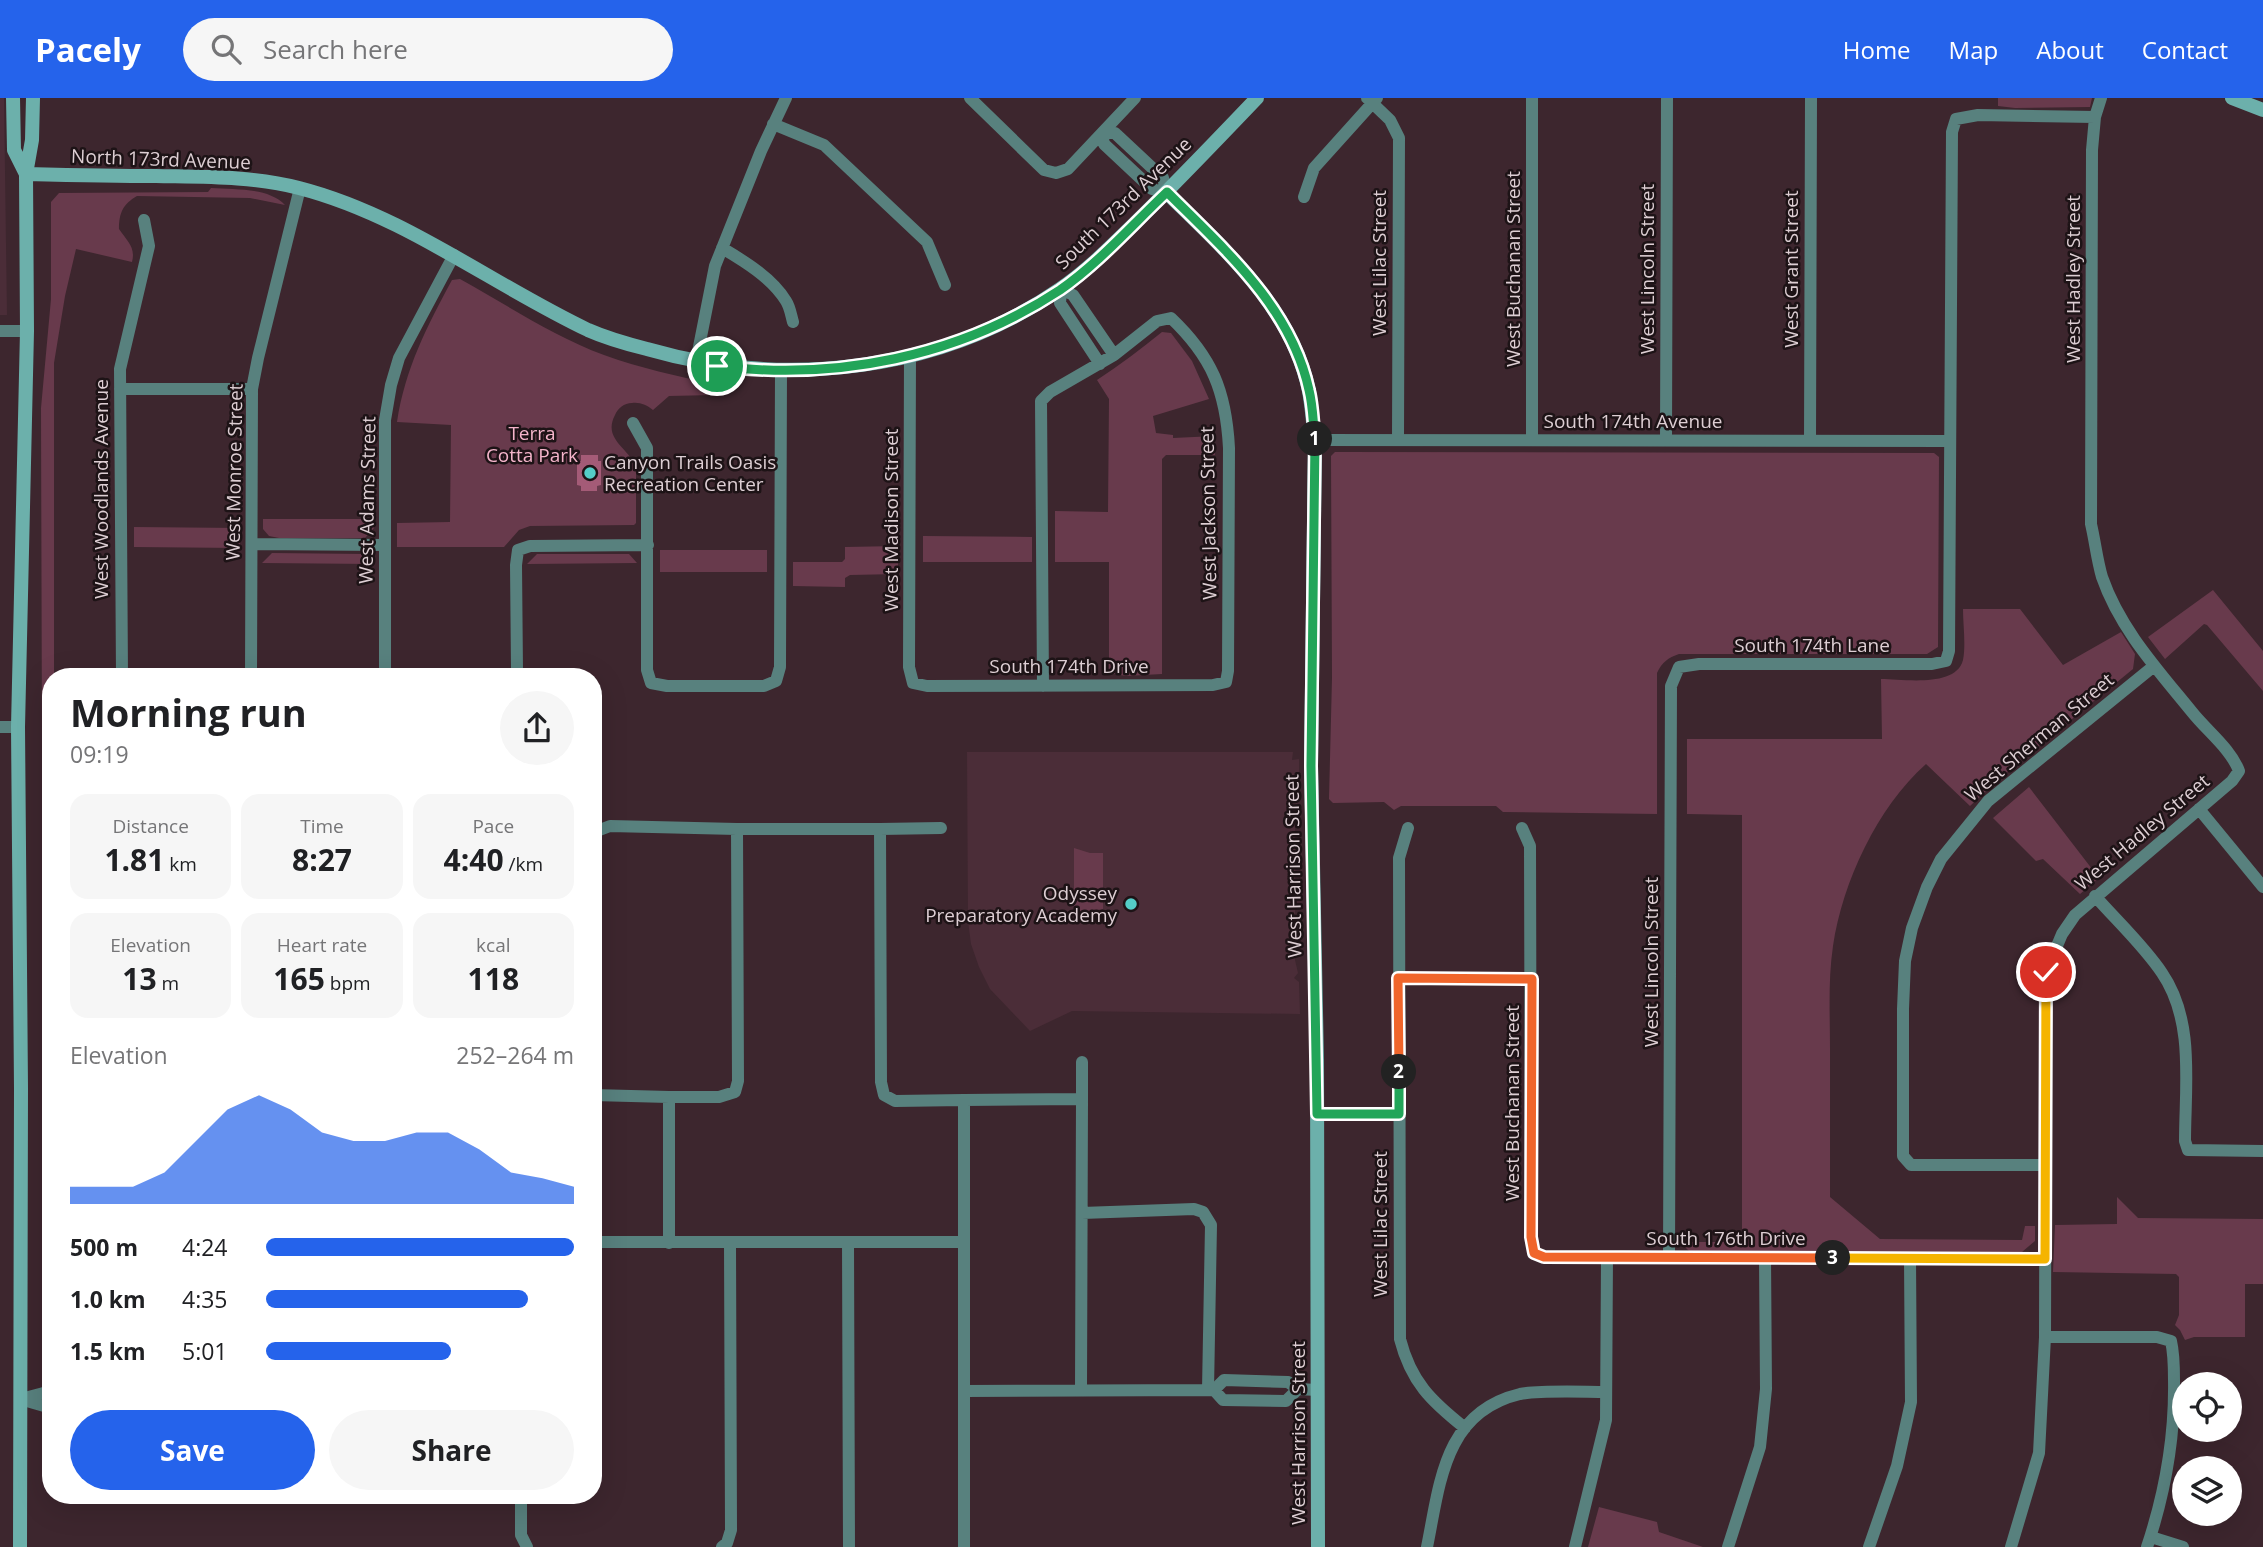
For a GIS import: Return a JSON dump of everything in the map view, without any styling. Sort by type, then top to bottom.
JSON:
[{"type":"street","points":[[13,98],[14,150],[26,174]]},
{"type":"street","points":[[20,1547],[18,727],[27,331],[26,174],[32,140],[33,98]]},
{"type":"street","points":[[695,362],[715,266],[786,98]]},
{"type":"street","points":[[970,98],[1044,170],[1056,173],[1068,169],[1135,98]]},
{"type":"street","name":"South 173rd Avenue","points":[[522,295],[592,332],[695,362],[743,369],[808,371],[857,366],[910,356],[1017,316],[1061,289],[1090,267],[1167,192],[1257,98]]},
{"type":"street","name":"West Buchanan Street","points":[[1532,98],[1532,440]]},
{"type":"street","name":"West Lincoln Street","points":[[1666,440],[1667,98]]},
{"type":"street","name":"West Grant Street","points":[[1810,441],[1811,98]]},
{"type":"street","name":"West Hadley Street","points":[[2011,1547],[2039,1453],[2045,1336],[2046,972],[2062,934],[2075,915],[2199,809],[2239,771],[2235,760],[2154,666],[2127,628],[2102,576],[2091,524],[2092,150],[2095,117],[2101,98]]},
{"type":"street","points":[[2232,98],[2263,110]]},
{"type":"street","points":[[1304,197],[1314,168],[1372,100]]},
{"type":"street","name":"West Lilac Street","points":[[1372,100],[1390,120],[1399,138],[1398,440]]},
{"type":"street","points":[[1950,441],[1952,132],[1956,119],[1978,115],[2095,117]]},
{"type":"street","points":[[774,124],[824,145],[927,242],[945,285]]},
{"type":"street","name":"West Harrison Street","points":[[1102,133],[1115,133],[1163,178],[1167,192],[1258,287],[1279,315],[1294,345],[1309,390],[1315,440],[1311,766],[1317,1114],[1318,1547]]},
{"type":"street","name":"North 173rd Avenue","points":[[26,174],[223,177],[300,188],[352,206],[454,255],[522,295]]},
{"type":"street","name":"West Monroe Street","points":[[251,668],[253,389],[258,358],[300,188]]},
{"type":"street","name":"West Woodlands Avenue","points":[[122,668],[120,369],[149,246],[144,220]]},
{"type":"street","points":[[722,248],[745,261],[778,290],[788,302],[793,322]]},
{"type":"street","name":"West Adams Street","points":[[385,668],[385,420],[399,358],[454,255]]},
{"type":"street","points":[[1043,686],[1041,401],[1051,391],[1100,364],[1114,355],[1073,295],[1061,289],[1060,303],[1100,364]]},
{"type":"street","name":"West Jackson Street","points":[[1114,355],[1157,321],[1171,318],[1200,347],[1222,398],[1227,423],[1226,682]]},
{"type":"street","points":[[0,331],[27,331]]},
{"type":"street","name":"West Madison Street","points":[[910,356],[909,667],[913,683]]},
{"type":"street","points":[[633,424],[646,448],[647,670],[651,683],[667,686],[764,686],[776,681],[780,667],[781,370]]},
{"type":"street","points":[[120,389],[253,389]]},
{"type":"street","name":"South 174th Avenue","points":[[1315,440],[1950,441]]},
{"type":"street","name":"South 174th Lane","points":[[1679,667],[1699,664],[1946,662],[1949,652],[1950,441]]},
{"type":"street","points":[[252,544],[384,545]]},
{"type":"street","points":[[517,668],[516,565],[519,550],[530,546],[648,545]]},
{"type":"street","name":"West Sherman Street","points":[[2044,1165],[1911,1165],[1903,1156],[1903,1009],[1905,961],[1912,928],[1941,859],[1988,801],[2154,666]]},
{"type":"street","name":"West Lincoln Street","points":[[1670,1258],[1671,687],[1679,667]]},
{"type":"street","name":"South 174th Drive","points":[[913,683],[927,686],[1043,686],[1213,685],[1226,682]]},
{"type":"street","points":[[0,727],[18,727]]},
{"type":"street","points":[[2199,809],[2263,887]]},
{"type":"street","points":[[602,829],[610,826],[737,829],[941,828]]},
{"type":"street","name":"West Lilac Street","points":[[1408,828],[1399,858],[1400,1339],[1406,1363],[1419,1385],[1436,1405],[1465,1428]]},
{"type":"street","name":"West Buchanan Street","points":[[1522,828],[1530,846],[1531,1237],[1534,1253]]},
{"type":"street","points":[[602,1095],[719,1097],[735,1092],[738,1081],[737,829]]},
{"type":"street","points":[[880,829],[881,1082],[884,1095],[895,1101],[1082,1099]]},
{"type":"street","points":[[2095,896],[2162,973],[2175,998],[2183,1027],[2185,1141],[2188,1150],[2263,1151]]},
{"type":"street","points":[[1398,978],[1532,979]]},
{"type":"street","points":[[1081,1390],[1082,1062]]},
{"type":"street","points":[[669,1097],[669,1243]]},
{"type":"street","points":[[964,1100],[964,1547]]},
{"type":"street","points":[[1317,1114],[1399,1114]]},
{"type":"street","points":[[1082,1213],[1194,1209],[1203,1212],[1211,1225],[1211,1390]]},
{"type":"street","points":[[602,1242],[964,1242]]},
{"type":"street","points":[[848,1242],[849,1547]]},
{"type":"street","points":[[722,1547],[727,1543],[731,1530],[730,1243]]},
{"type":"street","name":"South 176th Drive","points":[[1534,1253],[1544,1257],[2045,1259]]},
{"type":"street","points":[[1575,1547],[1606,1420],[1607,1257]]},
{"type":"street","points":[[1728,1547],[1760,1447],[1766,1389],[1765,1257]]},
{"type":"street","points":[[1869,1547],[1897,1466],[1911,1402],[1910,1258]]},
{"type":"street","points":[[2045,1336],[2157,1338],[2171,1342],[2174,1351],[2175,1402],[2169,1468],[2149,1542],[2183,1547]]},
{"type":"street","points":[[964,1391],[1211,1390],[1224,1380],[1288,1382],[1298,1389],[1317,1390]]},
{"type":"street","points":[[1211,1390],[1223,1400],[1286,1401],[1298,1389]]},
{"type":"street","points":[[1427,1547],[1442,1470],[1449,1451],[1465,1428],[1491,1405],[1522,1394],[1606,1392]]},
{"type":"street","points":[[20,1399],[42,1393]]},
{"type":"street","points":[[20,1399],[42,1405]]},
{"type":"street","points":[[521,1504],[521,1535],[527,1547]]},
{"type":"shaded area","points":[[0,98],[4,98],[7,315],[0,315]]},
{"type":"shaded area","points":[[581,455],[598,455],[598,461],[601,461],[601,485],[597,486],[597,491],[581,491],[581,486],[577,485],[577,461],[581,461]]},
{"type":"shaded area","name":"Odyssey Preparatory Academy","points":[[967,752],[1293,752],[1292,760],[1299,759],[1299,775],[1294,776],[1298,782],[1295,815],[1295,960],[1298,973],[1294,978],[1299,982],[1300,1014],[1072,1011],[1030,1031],[990,989],[971,944],[968,921]]},
{"type":"green space","points":[[1998,98],[2092,98],[2090,107],[2015,108],[1998,106]]},
{"type":"green space","points":[[211,188],[260,192],[285,205],[250,198],[137,196],[125,206],[119,223],[119,229],[132,248],[132,262],[76,249],[54,363],[54,668],[42,668],[42,753],[41,408],[51,299],[51,202],[59,193],[208,192]]},
{"type":"green space","name":"Terra Cotta Park","points":[[460,279],[548,329],[604,355],[714,384],[714,395],[669,396],[653,410],[643,404],[632,403],[624,405],[616,412],[612,424],[614,437],[636,468],[634,525],[530,526],[519,530],[504,547],[397,547],[397,523],[450,522],[451,425],[397,422],[405,384],[418,348],[452,280]]},
{"type":"green space","points":[[1162,332],[1171,333],[1192,361],[1209,399],[1153,416],[1156,433],[1173,435],[1173,438],[1215,436],[1215,455],[1166,455],[1162,459],[1162,674],[1126,676],[1109,673],[1109,562],[1055,562],[1055,511],[1108,512],[1109,399],[1097,380]]},
{"type":"green space","points":[[1335,452],[1934,453],[1939,457],[1938,647],[1927,654],[1679,654],[1669,659],[1657,673],[1657,814],[1503,812],[1496,806],[1401,806],[1394,810],[1384,802],[1333,803],[1329,799],[1332,678],[1331,456]]},
{"type":"green space","points":[[263,519],[371,519],[374,528],[365,538],[279,538],[269,536],[263,529]]},
{"type":"green space","points":[[134,527],[240,528],[240,548],[134,547]]},
{"type":"green space","points":[[923,536],[1032,537],[1032,562],[923,562]]},
{"type":"green space","points":[[898,546],[898,574],[850,575],[845,578],[845,587],[793,586],[793,562],[842,562],[845,559],[845,547]]},
{"type":"green space","points":[[660,550],[767,550],[767,572],[660,572]]},
{"type":"green space","points":[[272,553],[365,554],[374,564],[262,563]]},
{"type":"green space","points":[[537,554],[629,554],[637,563],[527,564]]},
{"type":"green space","points":[[2213,590],[2263,651],[2263,691],[2207,625],[2204,624],[2165,659],[2148,637]]},
{"type":"green space","points":[[1963,609],[2020,609],[2063,665],[2121,632],[2135,654],[2133,669],[2000,778],[1970,806],[1926,764],[1892,802],[1878,824],[1854,871],[1833,946],[1830,972],[1830,1197],[1880,1239],[2022,1240],[2025,1226],[2035,1226],[2035,1241],[2022,1252],[1690,1252],[1680,1242],[1742,1242],[1742,815],[1687,814],[1687,739],[1882,739],[1881,679],[1928,680],[1950,675],[1958,669],[1964,654]]},
{"type":"green space","points":[[2029,787],[2099,878],[2080,894],[2043,859],[2036,861],[1993,818]]},
{"type":"green space","points":[[1074,848],[1090,853],[1103,853],[1103,909],[1074,913]]},
{"type":"green space","points":[[2117,1197],[2138,1218],[2263,1219],[2263,1284],[2245,1284],[2245,1337],[2194,1337],[2185,1340],[2175,1325],[2179,1315],[2179,1277],[2176,1274],[2053,1272],[2055,1225],[2117,1224]]},
{"type":"green space","points":[[1599,1507],[1657,1522],[1659,1532],[1703,1547],[1588,1547]]},
{"type":"place","name":"Canyon Trails Oasis Recreation Center","points":[[590,473]]},
{"type":"place","name":"Odyssey Preparatory Academy","points":[[1131,904]]},
{"type":"route","points":[[717,366],[808,371],[881,363],[936,349],[1017,316],[1061,289],[1090,267],[1167,192],[1222,247],[1279,315],[1294,345],[1309,390],[1315,440],[1311,766],[1317,1114],[1399,1114],[1398,978],[1532,979],[1531,1246],[1534,1253],[1544,1257],[2045,1259],[2046,972]]}]
